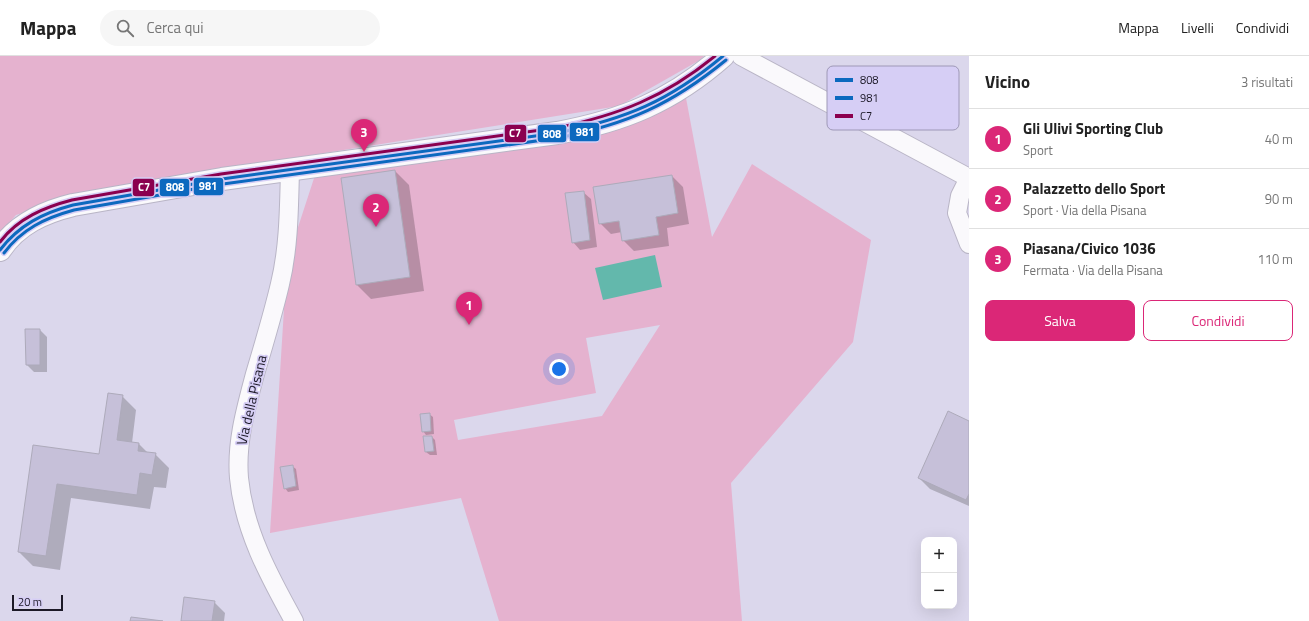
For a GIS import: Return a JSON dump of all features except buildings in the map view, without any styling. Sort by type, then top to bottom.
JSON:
[{"type":"main road","points":[[0,250],[9,238],[25,225],[43,214],[58,208],[150,190],[557,133],[595,125],[628,115],[660,100],[698,76],[723,56]]},
{"type":"street","points":[[741,56],[827,102]]},
{"type":"street","points":[[879,130],[969,178],[960,196],[957,213],[969,244]]},
{"type":"street","name":"Via della Pisana","points":[[290,170],[288,222],[282,276],[244,414],[238,466],[243,502],[254,540],[266,569],[294,621]]},
{"type":"shaded area","points":[[0,56],[704,56],[700,60],[619,106],[100,189],[16,215],[0,233]]},
{"type":"shaded area","points":[[686,98],[712,237],[752,164],[871,240],[853,342],[731,483],[742,621],[499,621],[461,498],[270,533],[287,261],[318,166]],"holes":[[[660,325],[602,416],[458,440],[454,420],[596,393],[586,338]]]},
{"type":"shaded area","points":[[655,255],[662,287],[603,300],[595,268]]},
{"type":"transit line","name":"C7","points":[[0,242],[15,226],[24,220],[42,210],[72,200],[221,174],[556,128],[579,123],[621,110],[659,93],[678,83],[715,56]]},
{"type":"transit line","name":"808","points":[[0,250],[7,241],[32,221],[62,208],[73,205],[222,179],[557,133],[582,128],[646,106],[684,85],[723,56]]},
{"type":"transit line","name":"981","points":[[4,253],[18,237],[26,231],[53,217],[74,210],[223,184],[558,138],[606,126],[647,111],[667,101],[706,76],[726,60]]},
{"type":"place","name":"Piasana/Civico 1036","points":[[364,152]]},
{"type":"place","name":"Palazzetto dello Sport","points":[[376,227]]},
{"type":"place","name":"Gli Ulivi Sporting Club","points":[[469,325]]}]
